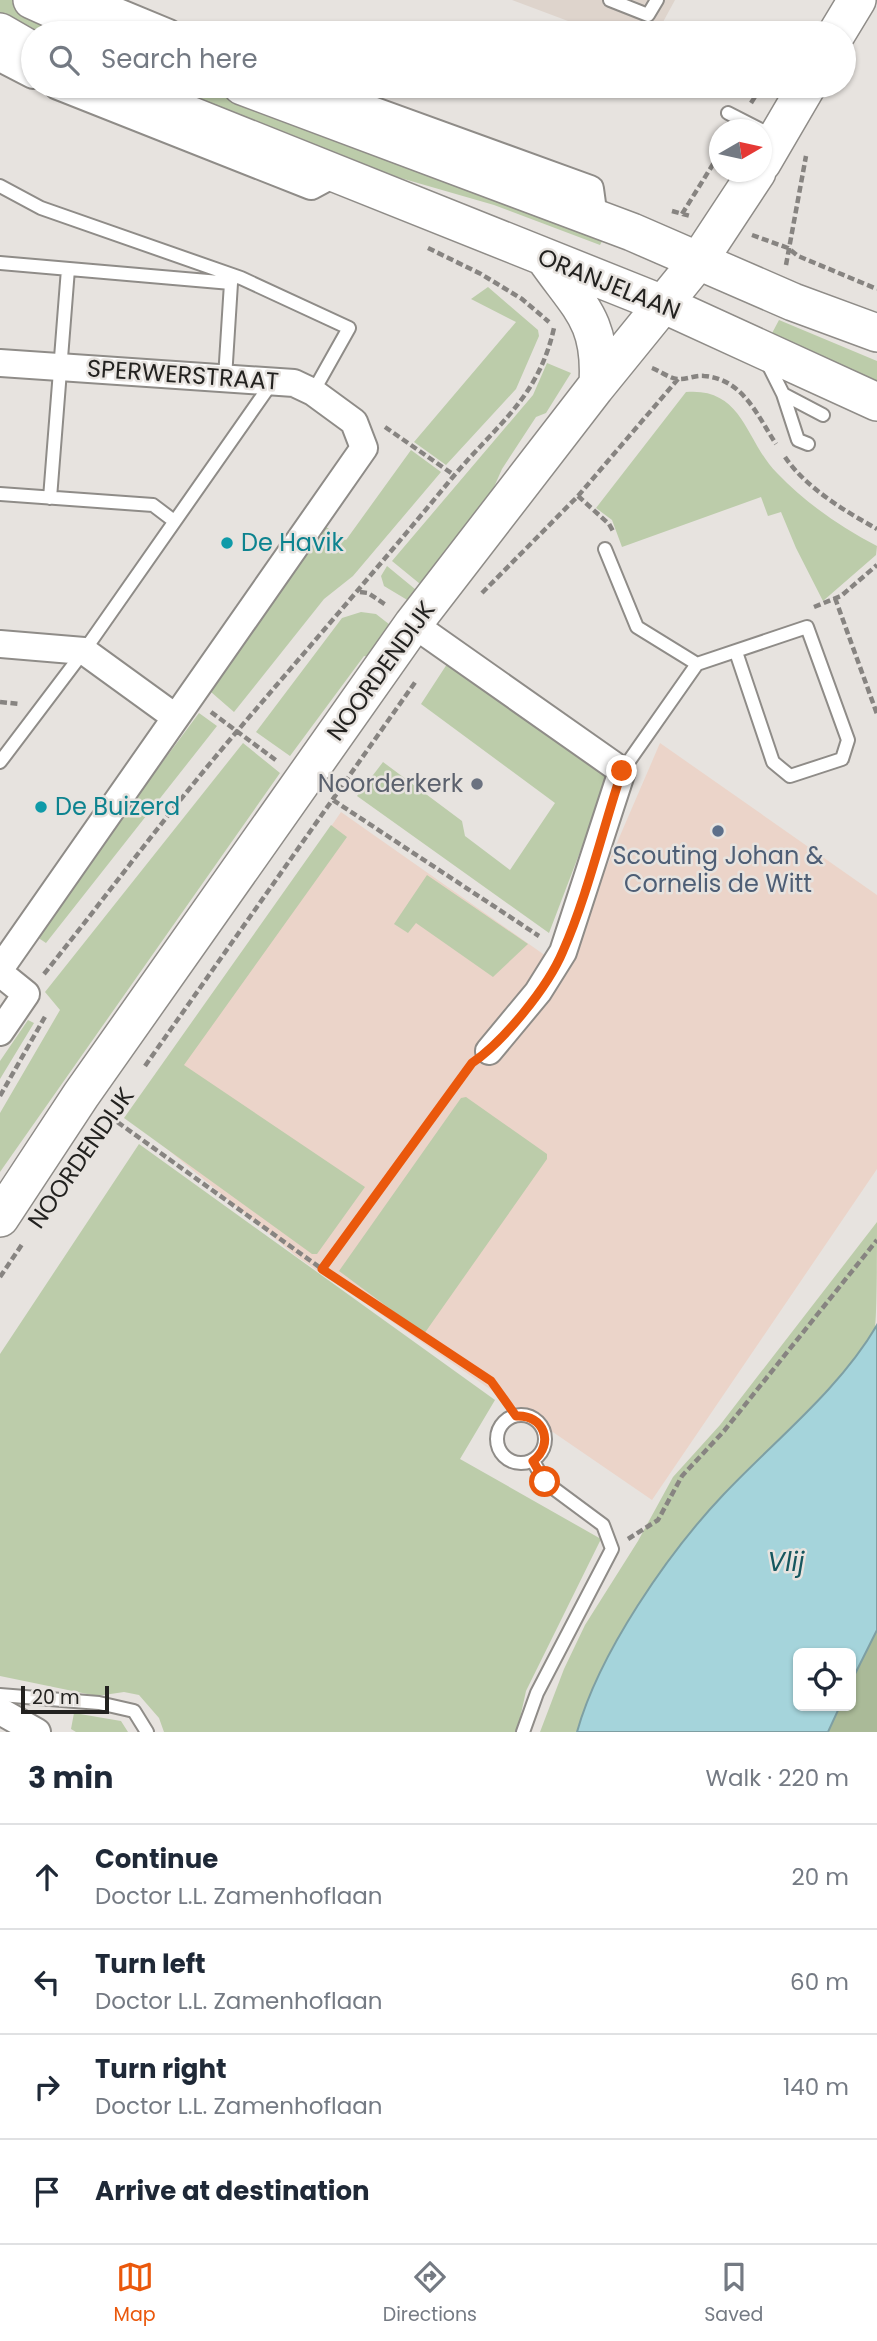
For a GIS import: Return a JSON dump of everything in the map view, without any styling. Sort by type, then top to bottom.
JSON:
[{"type":"main road","points":[[32,0],[79,21]]},
{"type":"main road","points":[[845,21],[857,0]]},
{"type":"main road","points":[[0,32],[21,44]]},
{"type":"main road","name":"ORANJELAAN","points":[[148,98],[665,305],[877,402]]},
{"type":"main road","points":[[274,98],[594,218],[699,260],[793,302],[877,333]]},
{"type":"main road","points":[[782,151],[802,98]]},
{"type":"main road","name":"NOORDENDIJK","points":[[16,1224],[81,1096],[303,779],[428,634],[598,384],[699,260],[750,182]]},
{"type":"main road","points":[[545,258],[594,330],[600,358],[598,384]]},
{"type":"street","points":[[89,0],[140,21]]},
{"type":"street","points":[[0,58],[21,69]]},
{"type":"street","points":[[88,98],[311,186],[337,172]]},
{"type":"street","points":[[339,98],[590,189],[594,218]]},
{"type":"street","name":"SPERWERSTRAAT","points":[[0,363],[293,385],[354,422],[364,448],[183,707]]},
{"type":"street","points":[[428,634],[622,771],[563,952],[538,992],[489,1051]]},
{"type":"street","points":[[0,644],[85,651],[183,707],[0,971],[26,994],[0,1032]]},
{"type":"street","points":[[0,1711],[37,1732]]},
{"type":"lane","points":[[610,0],[648,15],[657,0]]},
{"type":"lane","points":[[728,113],[782,151]]},
{"type":"lane","points":[[0,186],[41,208],[241,278],[349,328],[293,385],[174,521],[85,651],[0,762]]},
{"type":"lane","points":[[0,264],[231,283],[225,378]]},
{"type":"lane","points":[[50,498],[68,269]]},
{"type":"lane","points":[[761,350],[783,394],[798,440],[808,444]]},
{"type":"lane","points":[[783,394],[823,415]]},
{"type":"lane","points":[[0,494],[153,505],[174,521]]},
{"type":"lane","points":[[604,549],[637,626],[697,664]]},
{"type":"lane","points":[[622,771],[697,664],[807,627],[848,740],[842,759],[790,776],[774,762],[736,652]]},
{"type":"lane","points":[[516,1416],[534,1419],[544,1430],[545,1446],[533,1461],[513,1463],[499,1450],[497,1442],[501,1426],[516,1416]]},
{"type":"lane","points":[[523,1732],[537,1693],[612,1549],[603,1525],[545,1482],[533,1461]]},
{"type":"lane","points":[[0,1695],[99,1703],[134,1711],[147,1732]]},
{"type":"path","points":[[782,151],[788,248],[797,256],[877,289]]},
{"type":"path","points":[[682,214],[709,169]]},
{"type":"path","points":[[26,994],[237,731],[359,592],[454,475],[529,394],[550,347],[555,327]]},
{"type":"path","name":"NOORDENDIJK","points":[[473,602],[578,496],[678,379],[694,375],[712,376]]},
{"type":"path","points":[[415,447],[454,475]]},
{"type":"path","points":[[578,496],[609,524],[615,535],[604,549]]},
{"type":"path","points":[[807,627],[802,612],[835,598],[877,565]]},
{"type":"path","points":[[835,598],[877,714]]},
{"type":"path","name":"NOORDENDIJK","points":[[142,1071],[335,800],[428,634]]},
{"type":"path","points":[[183,707],[237,731],[303,779],[563,952]]},
{"type":"path","points":[[322,1269],[472,1063],[489,1051]]},
{"type":"path","name":"NOORDENDIJK","points":[[102,1128],[117,1105]]},
{"type":"path","points":[[109,1116],[322,1269],[491,1381],[516,1416]]},
{"type":"path","name":"NOORDENDIJK","points":[[0,1277],[16,1224]]},
{"type":"path","points":[[612,1549],[658,1520],[682,1476],[724,1431],[877,1240]]},
{"type":"shaded area","points":[[512,0],[675,0],[664,21],[568,21]]},
{"type":"shaded area","points":[[660,743],[877,895],[877,1169],[652,1500],[296,1256],[131,1119],[341,812],[563,968]]},
{"type":"green space","points":[[0,0],[15,0],[58,21],[21,21],[21,28],[0,19]]},
{"type":"green space","points":[[176,98],[245,98],[605,236],[600,245],[494,205],[345,162]]},
{"type":"green space","points":[[488,287],[538,330],[539,336],[516,389],[446,465],[414,442],[516,322],[471,299]]},
{"type":"green space","points":[[779,320],[877,361],[877,386],[770,337]]},
{"type":"green space","points":[[547,363],[571,373],[546,413],[536,417],[502,469],[494,487],[425,588],[392,561],[533,395]]},
{"type":"green space","points":[[686,392],[705,393],[720,398],[732,408],[777,473],[824,514],[877,546],[876,555],[823,601],[781,512],[768,516],[761,497],[622,547],[612,520],[596,508]]},
{"type":"green space","points":[[411,450],[441,472],[353,576],[324,599],[234,712],[211,692],[326,527],[346,540]]},
{"type":"green space","points":[[387,566],[421,594],[414,604],[384,586],[381,576]]},
{"type":"green space","points":[[361,612],[376,614],[394,628],[373,658],[364,656],[290,756],[256,732],[342,618]]},
{"type":"green space","points":[[449,661],[609,776],[549,933],[357,796],[383,762],[462,821],[465,836],[510,870],[555,803],[421,704]]},
{"type":"green space","points":[[199,713],[217,726],[46,943],[34,935]]},
{"type":"green space","points":[[243,743],[280,773],[0,1172],[0,1113],[60,1010],[45,992]]},
{"type":"green space","points":[[331,825],[347,837],[184,1065],[365,1187],[317,1254],[312,1254],[124,1118]]},
{"type":"green space","points":[[427,875],[528,944],[493,977],[416,923],[408,933],[394,924]]},
{"type":"green space","points":[[28,1020],[34,1023],[0,1079],[0,1061]]},
{"type":"green space","points":[[466,1097],[547,1154],[547,1159],[424,1334],[339,1271],[461,1098]]},
{"type":"green space","points":[[139,1144],[495,1400],[460,1459],[601,1539],[526,1691],[517,1732],[164,1732],[159,1718],[139,1695],[124,1692],[97,1696],[0,1676],[0,1354]]},
{"type":"green space","points":[[877,1222],[875,1328],[867,1342],[827,1390],[712,1510],[656,1579],[609,1654],[577,1732],[540,1732],[564,1669],[585,1625],[638,1541],[673,1477],[720,1425]]},
{"type":"green space","points":[[877,1630],[877,1732],[828,1732],[838,1711],[856,1711],[856,1672]]},
{"type":"green space","points":[[74,1713],[121,1721],[128,1732],[76,1732],[71,1729]]},
{"type":"water","name":"Vlij","points":[[877,1325],[877,1630],[856,1672],[856,1648],[793,1648],[793,1711],[838,1711],[828,1732],[577,1732],[587,1702],[618,1638],[680,1545],[724,1494],[825,1393],[862,1349]]},
{"type":"place","name":"De Havik","points":[[227,543]]},
{"type":"place","name":"Noorderkerk","points":[[477,784]]},
{"type":"place","name":"De Buizerd","points":[[41,807]]},
{"type":"place","name":"Scouting Johan & Cornelis de Witt","points":[[718,831]]},
{"type":"route","points":[[545,1482],[533,1461],[545,1446],[546,1438],[540,1424],[524,1415],[516,1416],[491,1381],[322,1269],[472,1063],[489,1051],[538,992],[563,952],[622,771]]}]
